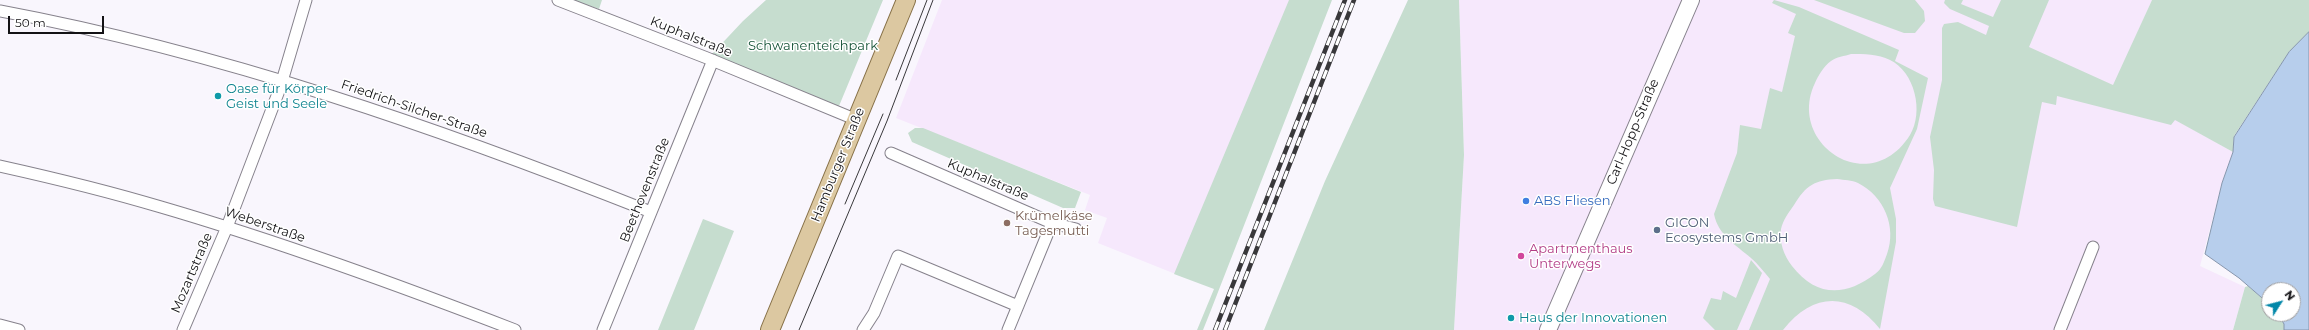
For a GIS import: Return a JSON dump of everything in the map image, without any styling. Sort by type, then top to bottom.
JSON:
[{"type":"main road","name":"Hamburger Straße","points":[[770,330],[906,0]]},
{"type":"street","name":"Mozartstraße","points":[[183,330],[227,227],[283,80],[306,0]]},
{"type":"street","name":"Kuphalstraße","points":[[558,0],[712,60],[857,120]]},
{"type":"street","name":"Carl-Hopp-Straße","points":[[1548,330],[1691,0]]},
{"type":"street","name":"Friedrich-Silcher-Straße","points":[[0,11],[166,48],[283,80],[475,144],[651,212]]},
{"type":"street","name":"Beethovenstraße","points":[[603,330],[712,60]]},
{"type":"street","name":"Kuphalstraße","points":[[891,153],[1052,223],[1076,229]]},
{"type":"street","name":"Weberstraße","points":[[0,166],[159,206],[227,227],[401,286],[515,330]]},
{"type":"street","points":[[1008,330],[1052,223]]},
{"type":"street","points":[[2060,330],[2093,247]]},
{"type":"street","points":[[863,330],[874,313],[898,256],[1018,306]]},
{"type":"street","points":[[0,325],[19,330]]},
{"type":"shaded area","points":[[942,0],[1298,0],[1183,277],[1098,243],[1107,218],[1085,210],[1090,195],[896,118]]},
{"type":"shaded area","points":[[1459,0],[2152,0],[2114,85],[2233,152],[2222,183],[2200,266],[2245,287],[2233,330],[1454,330],[1464,155]]},
{"type":"green space","points":[[573,0],[602,0],[599,9]]},
{"type":"green space","name":"Schwanenteichpark","points":[[766,0],[883,0],[839,106],[712,54],[743,21]]},
{"type":"green space","points":[[1289,0],[1332,0],[1203,330],[1197,330],[1214,289],[1174,274]]},
{"type":"green space","points":[[1408,0],[1459,0],[1464,155],[1454,330],[1264,330],[1325,181]]},
{"type":"green space","points":[[1774,0],[1799,7],[1899,50],[1895,61],[1928,78],[1917,129],[1890,188],[1896,219],[1896,242],[1880,329],[1856,308],[1844,303],[1832,301],[1819,303],[1807,308],[1795,317],[1783,330],[1749,330],[1770,279],[1754,260],[1728,239],[1719,228],[1714,214],[1737,153],[1740,125],[1761,129],[1770,88],[1782,92],[1795,36],[1788,33],[1796,14],[1772,3]],"holes":[[[1851,54],[1876,55],[1890,60],[1899,66],[1906,74],[1915,93],[1916,115],[1914,126],[1910,135],[1893,154],[1874,163],[1854,163],[1836,156],[1822,143],[1812,126],[1809,105],[1818,77],[1828,63]],[[1837,179],[1858,183],[1875,196],[1886,213],[1889,223],[1890,244],[1882,265],[1877,272],[1864,282],[1853,287],[1842,290],[1831,290],[1811,284],[1792,266],[1783,249],[1781,229],[1786,216],[1807,188],[1817,182]]]},
{"type":"green space","points":[[1814,0],[1915,0],[1924,11],[1925,21],[1915,33],[1904,33]]},
{"type":"green space","points":[[1945,0],[1963,0],[1961,4],[1993,17],[2001,0],[2049,0],[2029,47],[2113,85],[2152,0],[2309,0],[2309,32],[2289,52],[2234,136],[2233,152],[2175,120],[2171,125],[2057,96],[2056,105],[2042,102],[2017,227],[1935,206],[1933,199],[1934,170],[1930,137],[1942,80],[1942,28],[1944,24],[1958,22],[1986,35],[1989,26],[1950,9],[1944,3]]},
{"type":"green space","points":[[915,128],[923,128],[1081,192],[1075,208],[1063,208],[912,142],[908,133]]},
{"type":"green space","points":[[703,219],[734,231],[694,330],[658,330]]},
{"type":"green space","points":[[1751,260],[1762,273],[1737,330],[1715,330],[1703,318],[1711,298],[1721,300],[1723,291],[1736,298]]},
{"type":"green space","points":[[2248,286],[2261,297],[2261,322],[2283,322],[2284,330],[2233,330],[2245,287]]},
{"type":"water","points":[[2309,32],[2309,330],[2284,330],[2283,322],[2301,322],[2301,282],[2261,282],[2261,297],[2239,278],[2205,254],[2222,183],[2233,152],[2234,137],[2289,52]]},
{"type":"tram line","points":[[896,80],[927,0]]},
{"type":"tram line","points":[[799,330],[887,121],[933,0]]},
{"type":"tram line","points":[[845,204],[883,114]]},
{"type":"railway","points":[[1215,330],[1345,0]]},
{"type":"railway","points":[[1225,330],[1354,0]]},
{"type":"place","name":"Oase für Körper Geist und Seele","points":[[218,96]]},
{"type":"place","name":"ABS Fliesen","points":[[1526,201]]},
{"type":"place","name":"Krümelkäse Tagesmutti","points":[[1007,223]]},
{"type":"place","name":"GICON Ecosystems GmbH","points":[[1657,230]]},
{"type":"place","name":"Apartmenthaus Unterwegs","points":[[1521,256]]},
{"type":"place","name":"Haus der Innovationen","points":[[1511,318]]}]
